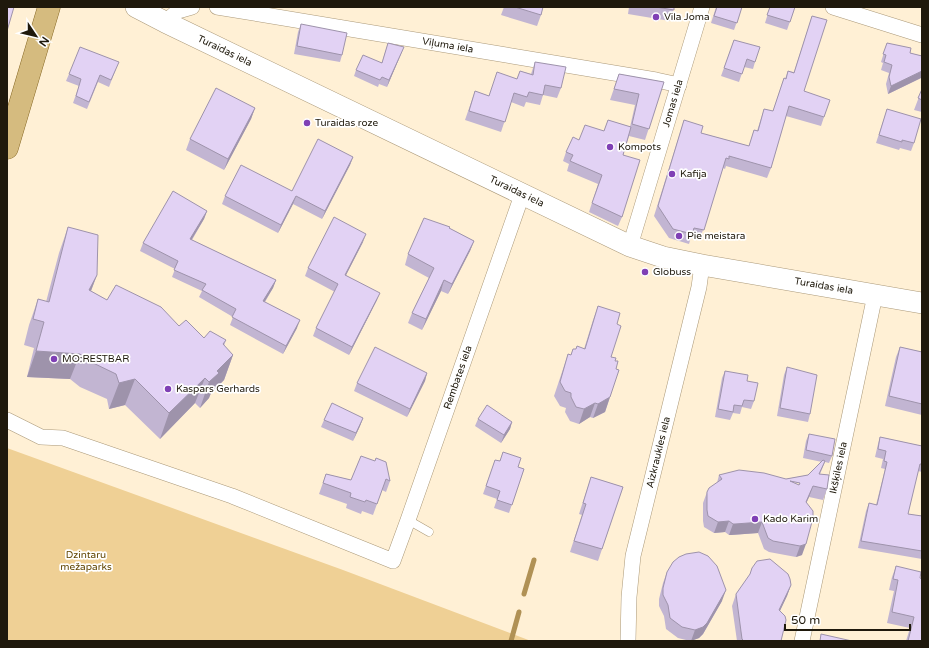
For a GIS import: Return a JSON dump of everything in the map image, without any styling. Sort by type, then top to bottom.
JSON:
[{"type":"main road","points":[[7,148],[49,7]]},
{"type":"street","name":"Turaidas iela","points":[[136,7],[630,246],[663,257],[702,265],[922,303]]},
{"type":"street","points":[[166,22],[178,11],[192,7]]},
{"type":"street","name":"Viļuma iela","points":[[217,7],[679,85]]},
{"type":"street","name":"Jomas iela","points":[[630,246],[702,7]]},
{"type":"street","points":[[832,7],[922,35]]},
{"type":"street","name":"Rembates iela","points":[[7,420],[41,437],[63,438],[232,496],[393,561],[522,195]]},
{"type":"street","name":"Aizkraukles iela","points":[[628,641],[629,597],[633,556],[699,288],[702,265]]},
{"type":"street","name":"Ikšķiles iela","points":[[802,641],[875,295]]},
{"type":"lane","points":[[408,520],[429,532]]},
{"type":"green space","name":"Dzintaru mežaparks","points":[[7,448],[343,570],[531,641],[7,641]]},
{"type":"building","points":[[7,7],[14,7],[7,31]]},
{"type":"building","points":[[515,7],[543,7],[541,15]]},
{"type":"building","points":[[656,7],[674,7],[674,10]]},
{"type":"building","points":[[717,7],[742,7],[737,23],[714,16]]},
{"type":"building","points":[[770,7],[795,7],[790,22],[767,15]]},
{"type":"building","points":[[812,16],[827,20],[804,91],[830,100],[824,117],[789,106],[771,168],[729,156],[729,159],[726,158],[704,230],[694,228],[692,234],[673,229],[658,206],[684,120],[703,126],[701,133],[749,146],[754,130],[758,131],[764,109],[773,111],[784,78],[786,79],[788,71],[794,73]]},
{"type":"building","points":[[301,24],[347,33],[342,55],[297,46]]},
{"type":"building","points":[[734,40],[760,47],[755,62],[747,59],[742,74],[724,68]]},
{"type":"building","points":[[388,43],[404,47],[389,80],[382,77],[380,80],[356,70],[363,55],[382,63]]},
{"type":"building","points":[[887,43],[911,48],[910,53],[922,56],[922,71],[891,86],[889,77],[892,65],[884,62],[886,55],[883,54]]},
{"type":"building","points":[[80,47],[119,62],[111,80],[100,75],[89,102],[76,96],[81,79],[69,74]]},
{"type":"building","points":[[535,62],[566,67],[561,88],[545,85],[543,95],[529,92],[527,97],[514,93],[505,122],[469,111],[475,91],[489,96],[497,72],[517,79],[520,71],[533,75]]},
{"type":"building","points":[[619,74],[664,82],[649,129],[632,124],[639,94],[614,89]]},
{"type":"building","points":[[216,88],[255,108],[228,159],[190,139]]},
{"type":"building","points":[[922,89],[922,100],[918,98]]},
{"type":"building","points":[[887,109],[921,119],[914,143],[902,140],[902,142],[879,135]]},
{"type":"building","points":[[608,120],[631,127],[623,155],[640,160],[622,217],[592,203],[602,175],[570,161],[573,155],[566,152],[573,137],[579,140],[585,125],[604,131]]},
{"type":"building","points":[[318,139],[353,157],[325,211],[296,196],[281,225],[225,196],[241,165],[292,191]]},
{"type":"building","points":[[173,191],[207,211],[190,239],[276,280],[263,301],[300,320],[286,346],[232,317],[236,309],[202,290],[206,284],[174,270],[178,261],[143,243]]},
{"type":"building","points":[[334,217],[366,234],[345,275],[380,293],[352,347],[316,328],[338,284],[308,268]]},
{"type":"building","points":[[424,218],[450,227],[449,228],[474,241],[452,284],[444,280],[426,319],[412,313],[434,268],[408,254]]},
{"type":"building","points":[[68,227],[98,235],[97,275],[89,290],[107,300],[116,285],[161,307],[179,326],[186,320],[204,338],[210,331],[226,340],[223,344],[233,355],[217,371],[219,373],[209,382],[205,378],[169,413],[135,379],[119,383],[116,374],[89,361],[80,354],[36,351],[44,322],[33,319],[38,299],[49,302]]},
{"type":"building","points":[[598,306],[620,313],[617,324],[621,326],[611,357],[616,358],[615,361],[618,361],[616,369],[619,370],[610,397],[598,404],[595,403],[584,409],[576,407],[571,397],[571,393],[565,391],[560,382],[568,354],[571,355],[573,349],[576,349],[577,346],[585,349]]},
{"type":"building","points":[[375,347],[427,373],[410,409],[357,383]]},
{"type":"building","points":[[900,347],[922,352],[922,404],[889,396]]},
{"type":"building","points":[[787,367],[817,375],[810,414],[780,408]]},
{"type":"building","points":[[725,371],[748,375],[747,381],[758,383],[754,401],[744,400],[742,406],[734,405],[733,412],[718,409]]},
{"type":"building","points":[[332,403],[363,418],[356,433],[324,420]]},
{"type":"building","points":[[487,405],[512,422],[504,435],[478,419]]},
{"type":"building","points":[[809,434],[835,439],[832,456],[806,450]]},
{"type":"building","points":[[880,437],[922,446],[922,464],[920,464],[908,514],[922,516],[922,551],[861,541],[869,503],[877,505],[887,462],[884,461],[886,451],[878,449]]},
{"type":"building","points":[[503,452],[521,458],[518,467],[524,469],[512,505],[497,500],[500,491],[486,486],[495,460],[500,461]]},
{"type":"building","points":[[361,456],[375,461],[376,458],[386,462],[390,481],[386,479],[377,504],[350,497],[351,493],[323,483],[326,474],[351,480]]},
{"type":"building","name":"Kado Karim","points":[[823,460],[825,461],[819,474],[829,475],[827,489],[813,486],[806,502],[813,511],[813,518],[806,544],[800,546],[773,541],[768,538],[762,522],[733,524],[729,521],[718,522],[708,516],[707,492],[709,488],[722,479],[719,475],[739,470],[764,473],[786,479],[808,475]],"holes":[[[790,481],[800,483],[799,485]]]},
{"type":"building","points":[[591,477],[623,487],[602,549],[574,541],[586,504],[583,503]]},
{"type":"building","points":[[699,552],[708,556],[717,566],[726,590],[707,623],[703,627],[695,630],[682,627],[670,618],[668,605],[663,595],[663,588],[667,572],[673,562],[686,554]]},
{"type":"building","points":[[770,559],[788,574],[791,585],[779,610],[785,616],[786,620],[781,641],[744,641],[742,639],[736,594],[757,561]]},
{"type":"building","points":[[896,566],[921,572],[922,641],[908,641],[914,617],[892,612],[898,580],[893,579]]},
{"type":"building","points":[[821,634],[852,641],[820,641]]},
{"type":"waterway","points":[[524,594],[534,560]]},
{"type":"waterway","points":[[511,641],[519,612]]},
{"type":"place","name":"Vila Joma","points":[[656,17]]},
{"type":"place","name":"Turaidas roze","points":[[307,123]]},
{"type":"place","name":"Kompots","points":[[610,147]]},
{"type":"place","name":"Kafija","points":[[672,174]]},
{"type":"place","name":"Pie meistara","points":[[679,236]]},
{"type":"place","name":"Globuss","points":[[645,272]]},
{"type":"place","name":"MO:RESTBAR","points":[[54,359]]},
{"type":"place","name":"Kaspars Gerhards","points":[[168,389]]},
{"type":"place","name":"Kado Karim","points":[[755,519]]}]
